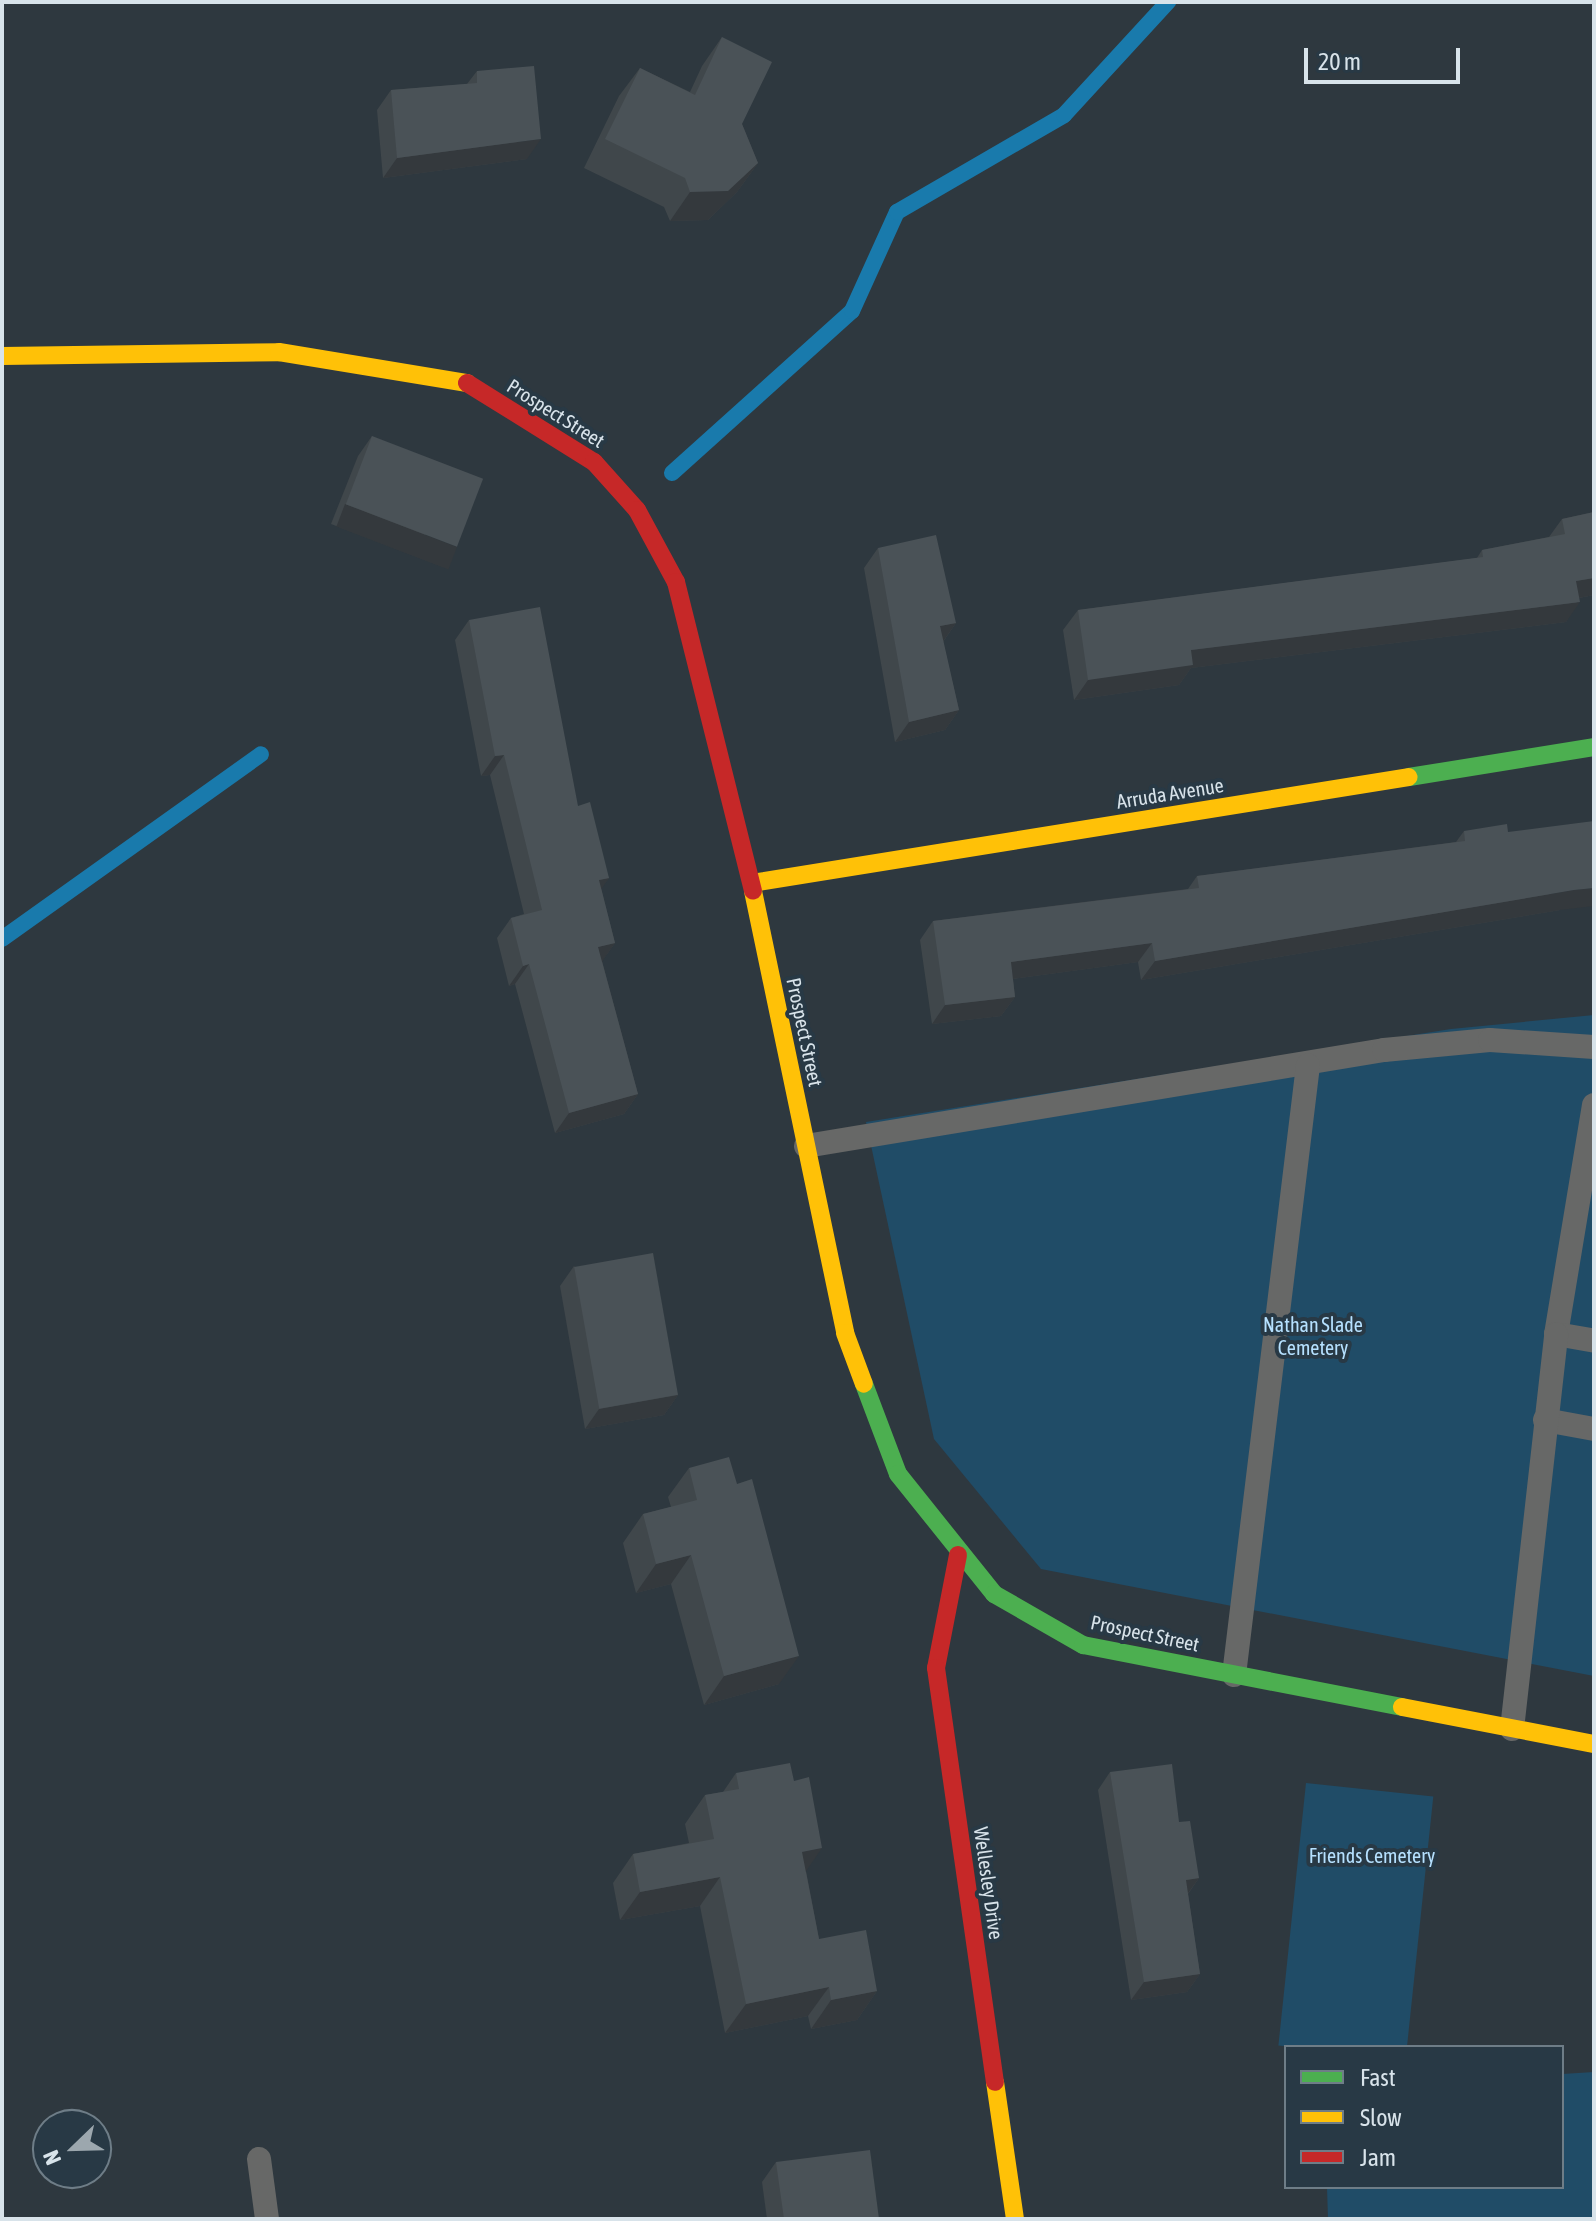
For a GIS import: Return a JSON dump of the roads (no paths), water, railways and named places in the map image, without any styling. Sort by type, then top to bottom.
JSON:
[{"type":"street","name":"Prospect Street","points":[[2,356],[279,352],[463,381],[594,462],[637,510],[676,582],[752,883],[806,1146],[869,1411],[898,1474],[958,1555],[994,1594],[1083,1645],[1594,1744]]},
{"type":"street","name":"Arruda Avenue","points":[[752,883],[1594,747]]},
{"type":"street","name":"Wellesley Drive","points":[[958,1555],[936,1668],[1015,2219]]},
{"type":"lane","points":[[806,1146],[1308,1065],[1490,1040],[1594,1047]]},
{"type":"lane","points":[[1234,1675],[1308,1065]]},
{"type":"lane","points":[[1512,1729],[1556,1334],[1594,1105]]},
{"type":"lane","points":[[1556,1334],[1594,1341]]},
{"type":"lane","points":[[1545,1420],[1594,1429]]},
{"type":"lane","points":[[259,2159],[267,2219]]},
{"type":"waterway","points":[[672,473],[852,311],[897,212],[1064,115],[1168,2]]},
{"type":"waterway","points":[[2,939],[261,754]]},
{"type":"park label","name":"Nathan Slade Cemetery","points":[[1313,1336]]},
{"type":"park label","name":"Friends Cemetery","points":[[1372,1855]]}]
